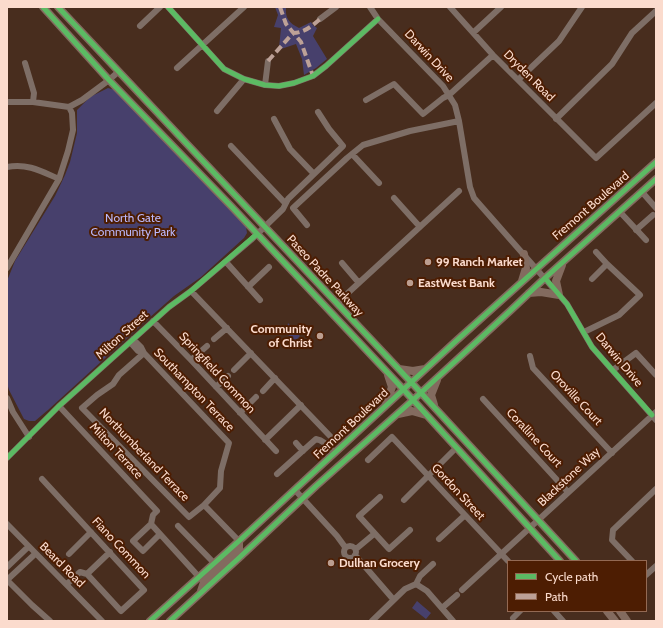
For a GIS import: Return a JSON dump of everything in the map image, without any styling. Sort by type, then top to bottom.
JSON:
[{"type":"main road","name":"Paseo Padre Parkway","points":[[43,7],[110,80],[403,389],[559,560]]},
{"type":"main road","name":"Paseo Padre Parkway","points":[[58,7],[421,392],[575,560]]},
{"type":"main road","name":"Fremont Boulevard","points":[[150,621],[536,268],[656,162]]},
{"type":"main road","name":"Fremont Boulevard","points":[[170,621],[302,498],[413,400],[545,278],[656,179]]},
{"type":"main road","points":[[522,281],[526,268],[524,254]]},
{"type":"main road","points":[[529,293],[541,292],[559,295],[556,281],[563,262]]},
{"type":"main road","points":[[312,294],[325,302],[341,316],[347,314]]},
{"type":"main road","points":[[399,369],[413,371],[425,369]]},
{"type":"main road","points":[[385,406],[392,387],[387,372]]},
{"type":"main road","points":[[435,408],[431,395],[438,376]]},
{"type":"main road","points":[[397,414],[412,411],[426,415]]},
{"type":"main road","points":[[200,594],[204,582],[239,551],[239,541]]},
{"type":"main road","points":[[608,612],[615,621]]},
{"type":"main road","points":[[621,612],[627,621]]},
{"type":"street","points":[[140,26],[160,7]]},
{"type":"street","points":[[168,7],[224,68],[244,79],[265,85],[279,86],[294,83],[312,76],[326,66],[378,19]]},
{"type":"street","points":[[177,68],[203,46],[244,7]]},
{"type":"street","points":[[320,20],[336,7]]},
{"type":"street","name":"Darwin Drive","points":[[370,7],[378,19],[443,86],[455,105],[470,188],[474,198],[567,304],[592,348],[655,415]]},
{"type":"street","name":"Dryden Road","points":[[450,7],[518,80],[596,158],[656,103]]},
{"type":"street","points":[[474,32],[501,7]]},
{"type":"street","points":[[518,80],[559,40],[582,7]]},
{"type":"street","points":[[556,119],[612,64],[632,33],[656,11]]},
{"type":"street","points":[[366,100],[394,84],[423,114],[449,95],[494,55]]},
{"type":"street","points":[[265,85],[268,61]]},
{"type":"street","points":[[25,63],[34,93],[34,102]]},
{"type":"street","points":[[7,102],[34,102],[69,107],[82,100],[110,80],[118,72]]},
{"type":"street","points":[[217,111],[244,79]]},
{"type":"street","points":[[7,268],[59,179],[73,130],[72,113],[69,107]]},
{"type":"street","name":"Milton Street","points":[[7,458],[59,406],[168,307],[191,291],[257,234],[283,209],[285,203],[344,146],[328,129],[318,112]]},
{"type":"street","points":[[274,119],[290,149],[314,174]]},
{"type":"street","points":[[307,225],[293,208],[363,145],[410,131],[459,121]]},
{"type":"street","points":[[231,146],[285,203]]},
{"type":"street","points":[[352,154],[379,183]]},
{"type":"street","points":[[7,167],[16,165],[28,166],[59,179]]},
{"type":"street","points":[[337,303],[459,191]]},
{"type":"street","points":[[642,192],[656,208]]},
{"type":"street","points":[[394,198],[420,227]]},
{"type":"street","points":[[620,212],[646,240]]},
{"type":"street","points":[[636,230],[653,215]]},
{"type":"street","points":[[584,332],[619,315],[640,295],[596,252]]},
{"type":"street","points":[[226,262],[260,300]]},
{"type":"street","points":[[342,263],[359,283]]},
{"type":"street","points":[[592,279],[607,264]]},
{"type":"street","points":[[248,287],[269,267]]},
{"type":"street","points":[[191,291],[330,436]]},
{"type":"street","name":"Springfield Common","points":[[153,321],[192,360],[276,452]]},
{"type":"street","points":[[214,339],[226,328]]},
{"type":"street","name":"Southampton Terrace","points":[[132,340],[138,351],[144,353],[229,443],[221,470],[220,488],[204,505]]},
{"type":"street","points":[[192,360],[207,346]]},
{"type":"street","name":"Northumberland Terrace","points":[[144,353],[119,375],[113,384],[82,408],[189,517],[204,505]]},
{"type":"street","points":[[234,370],[251,353]]},
{"type":"street","points":[[613,370],[636,353],[656,375]]},
{"type":"street","name":"Oroville Court","points":[[530,356],[533,368],[612,453]]},
{"type":"street","points":[[216,387],[228,376]]},
{"type":"street","points":[[263,391],[275,378]]},
{"type":"street","points":[[240,413],[256,397]]},
{"type":"street","points":[[7,398],[29,437]]},
{"type":"street","name":"Coralline Court","points":[[483,399],[568,492]]},
{"type":"street","points":[[265,440],[301,405]]},
{"type":"street","name":"Milton Terrace","points":[[59,406],[157,511],[153,515],[151,524]]},
{"type":"street","name":"Blackstone Way","points":[[442,608],[568,492],[655,415]]},
{"type":"street","name":"Gordon Street","points":[[368,460],[392,437],[464,516],[507,560]]},
{"type":"street","points":[[278,474],[313,441],[318,439],[324,442],[335,453]]},
{"type":"street","points":[[296,443],[303,451]]},
{"type":"street","points":[[404,500],[456,448]]},
{"type":"street","name":"Fiano Common","points":[[42,480],[144,590],[121,611],[87,574]]},
{"type":"street","points":[[631,560],[612,540],[612,533],[615,527],[656,489]]},
{"type":"street","points":[[295,490],[337,536],[345,547],[344,552],[346,557],[352,558],[374,534]]},
{"type":"street","points":[[380,497],[359,516],[374,534],[389,550],[410,530]]},
{"type":"street","points":[[204,505],[239,541]]},
{"type":"street","points":[[439,539],[464,516]]},
{"type":"street","name":"Beard Road","points":[[7,524],[102,621]]},
{"type":"street","points":[[160,534],[143,551],[133,541],[151,524],[199,577]]},
{"type":"street","points":[[178,526],[214,563]]},
{"type":"street","points":[[69,554],[91,532]]},
{"type":"street","points":[[345,547],[348,545],[352,546],[393,599]]},
{"type":"street","points":[[7,567],[28,547]]},
{"type":"street","points":[[67,584],[80,572],[87,574],[110,552]]},
{"type":"street","points":[[35,554],[7,580],[32,606],[50,621]]},
{"type":"street","points":[[372,621],[405,588],[416,584],[420,576],[433,564]]},
{"type":"street","points":[[647,574],[656,566]]},
{"type":"street","points":[[416,584],[427,591],[453,621]]},
{"type":"street","points":[[513,618],[519,612]]},
{"type":"street","points":[[555,612],[563,621]]},
{"type":"green space","points":[[275,7],[286,7],[288,20],[299,28],[311,22],[317,28],[313,36],[327,59],[304,75],[302,59],[296,44],[281,49],[279,48],[281,28],[274,27],[278,15]]},
{"type":"green space","name":"North Gate Community Park","points":[[108,88],[119,91],[246,227],[247,233],[244,238],[201,277],[174,296],[48,410],[35,421],[29,421],[24,419],[7,383],[7,281],[15,261],[55,196],[65,175],[70,162],[77,133],[77,110],[90,97]]},
{"type":"green space","points":[[288,323],[300,336],[295,341],[286,333]]},
{"type":"green space","points":[[417,601],[431,613],[426,619],[412,608]]},
{"type":"marked path","points":[[280,7],[286,24],[301,42],[313,76]]},
{"type":"marked path","points":[[268,61],[293,33],[297,33],[311,27],[320,19]]},
{"type":"cycle path","points":[[43,7],[109,80],[231,206],[403,389],[559,560]]},
{"type":"cycle path","points":[[58,7],[411,382],[575,560]]},
{"type":"cycle path","points":[[168,7],[224,69],[244,79],[265,85],[279,86],[294,83],[313,76],[378,19]]},
{"type":"cycle path","points":[[150,621],[456,341],[656,162]]},
{"type":"cycle path","points":[[170,621],[316,486],[656,179]]},
{"type":"cycle path","points":[[7,458],[59,406],[169,307],[191,291],[257,234]]},
{"type":"cycle path","points":[[545,278],[567,304],[592,347],[652,415]]},
{"type":"place","name":"99 Ranch Market","points":[[428,262]]},
{"type":"place","name":"EastWest Bank","points":[[410,283]]},
{"type":"place","name":"Community of Christ","points":[[320,336]]},
{"type":"place","name":"Dulhan Grocery","points":[[331,563]]}]
